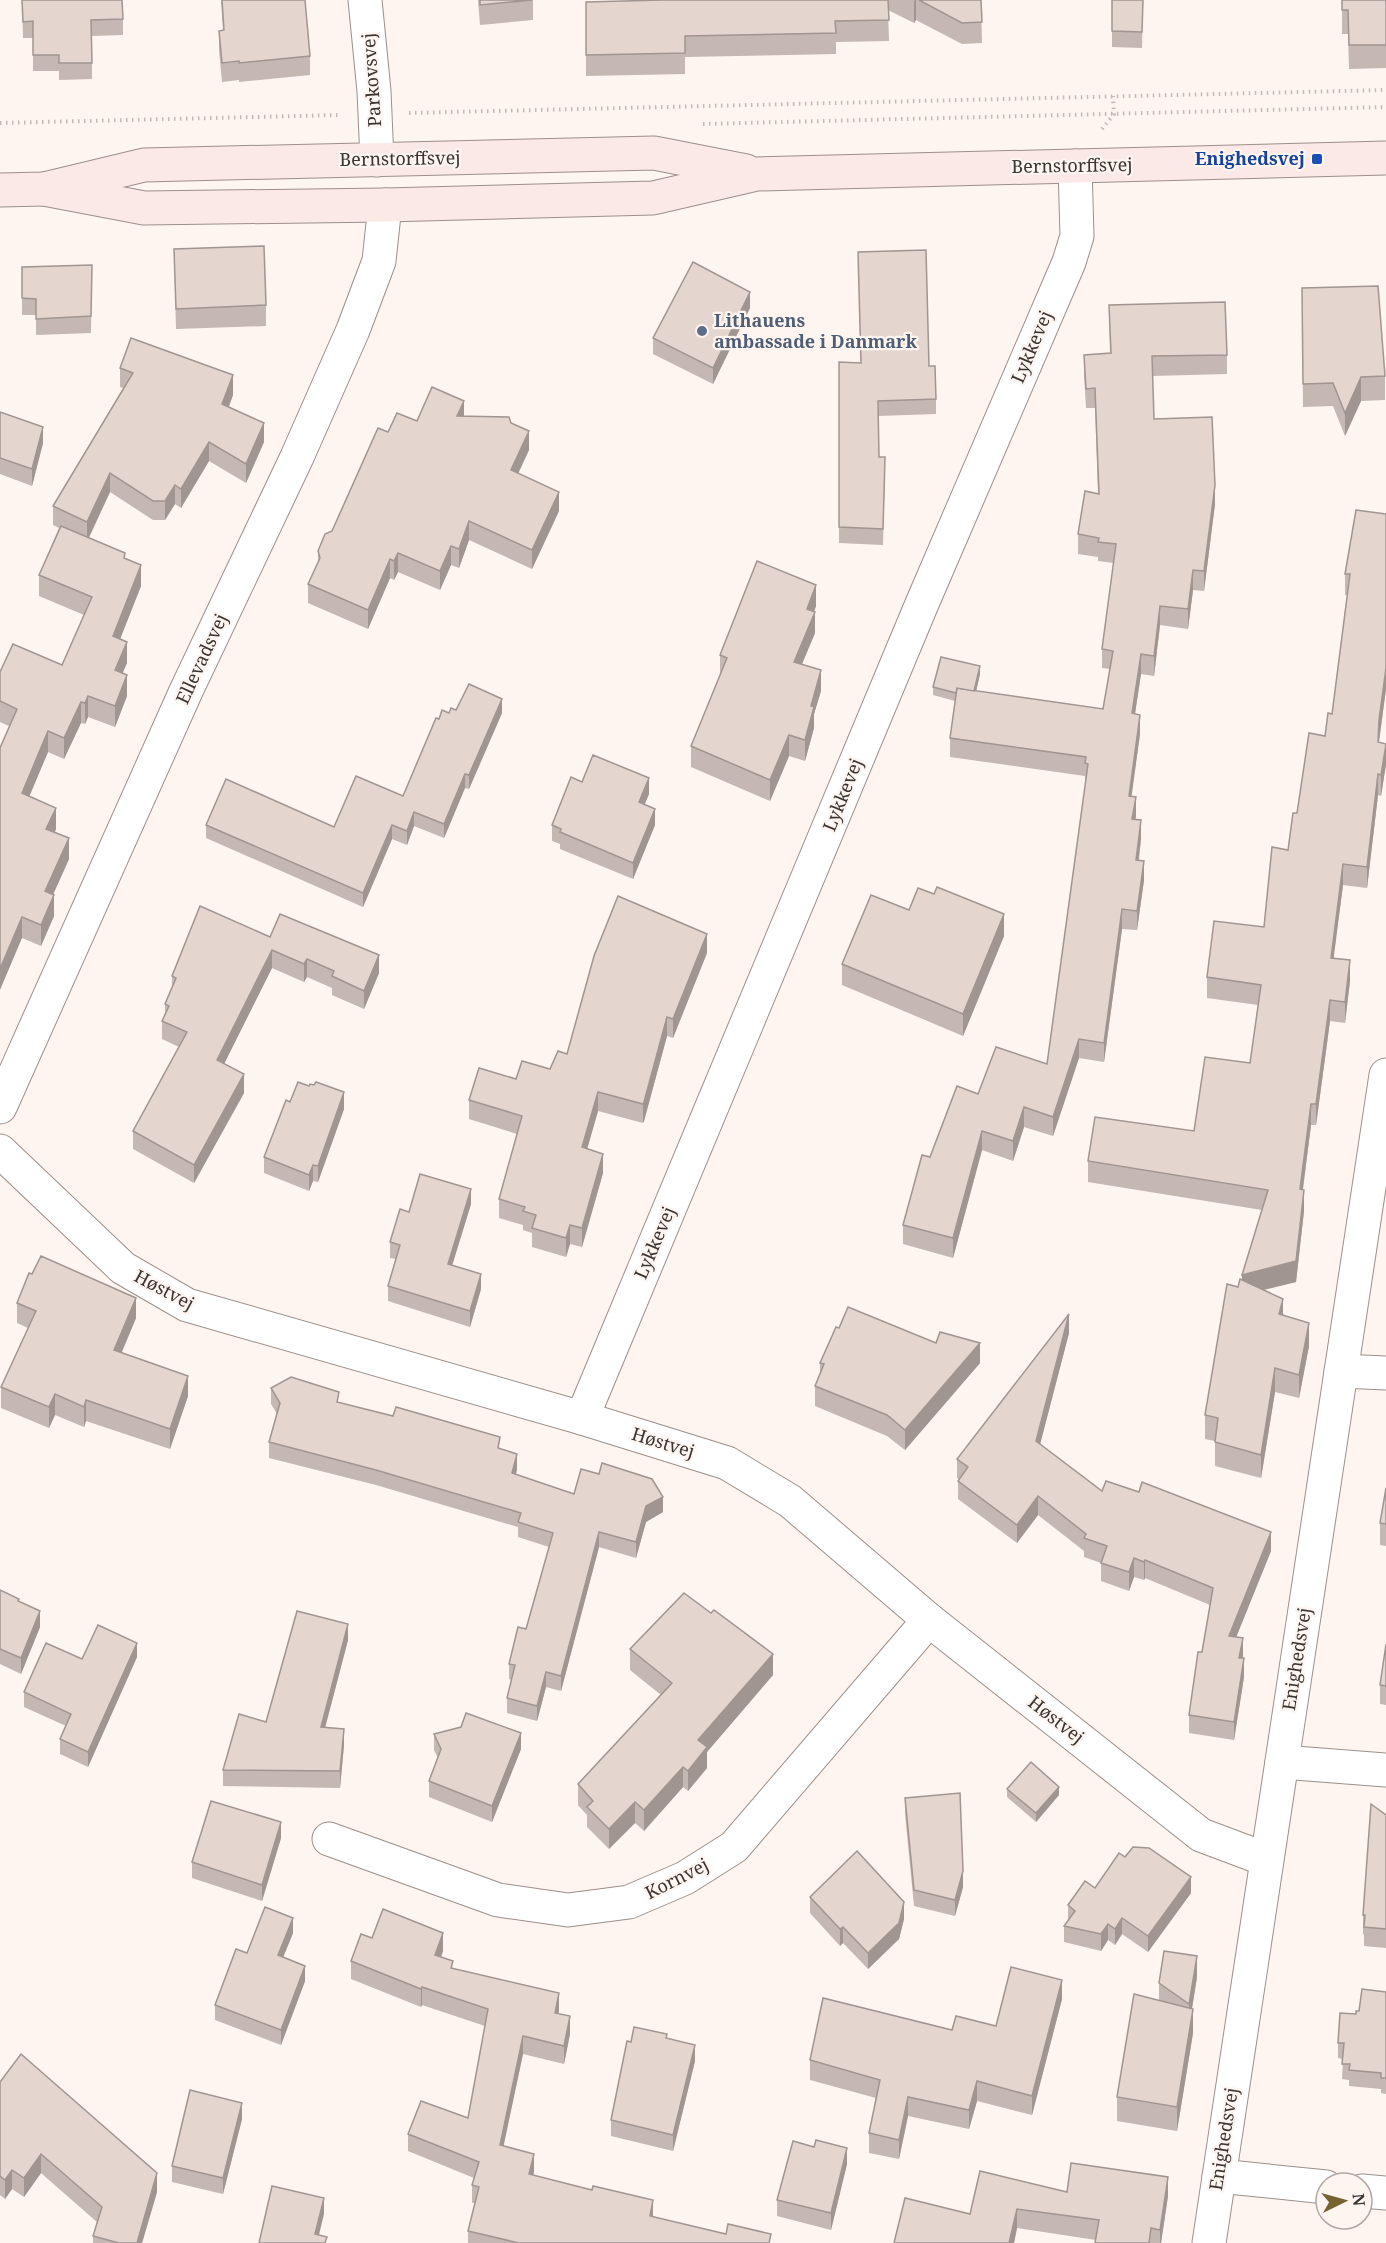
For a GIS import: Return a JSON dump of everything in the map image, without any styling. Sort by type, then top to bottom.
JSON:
[{"type":"street","name":"Parkovsvej","points":[[365,0],[377,160]]},
{"type":"street","name":"Bernstorffsvej","points":[[44,189],[144,165],[654,153],[757,174]]},
{"type":"street","name":"Bernstorffsvej","points":[[0,190],[44,189],[144,208],[385,205],[653,198],[757,174],[1386,158]]},
{"type":"street","name":"Lykkevej","points":[[582,1418],[921,606],[1069,262],[1077,236],[1075,166]]},
{"type":"street","name":"Ellevadsvej","points":[[0,1107],[182,702],[354,330],[378,261],[385,205]]},
{"type":"street","name":"Enighedsvej","points":[[1209,2243],[1265,1859],[1282,1762],[1386,1075]]},
{"type":"street","name":"Høstvej","points":[[0,1151],[123,1268],[188,1305],[582,1418],[727,1463],[790,1501],[929,1620],[1201,1835],[1265,1859]]},
{"type":"street","points":[[1341,1371],[1386,1373]]},
{"type":"street","name":"Kornvej","points":[[329,1839],[498,1900],[568,1910],[629,1902],[685,1878],[734,1847],[929,1620]]},
{"type":"street","points":[[1282,1762],[1386,1770]]},
{"type":"street","points":[[1219,2176],[1314,2186]]},
{"type":"path","points":[[0,123],[1386,90]]},
{"type":"path","points":[[699,124],[1386,107]]},
{"type":"building","points":[[22,0],[122,0],[123,19],[91,20],[92,63],[59,63],[59,55],[33,55],[33,21],[23,22]]},
{"type":"building","points":[[222,0],[305,0],[310,56],[222,63],[219,31],[224,30]]},
{"type":"building","points":[[480,0],[532,0],[480,5]]},
{"type":"building","points":[[888,0],[889,20],[835,21],[836,33],[685,36],[685,53],[586,55],[586,2]]},
{"type":"building","points":[[919,0],[981,0],[982,22],[962,23]]},
{"type":"building","points":[[1112,0],[1143,0],[1142,32],[1112,31]]},
{"type":"building","points":[[1342,0],[1386,0],[1386,45],[1349,45],[1348,10],[1342,10]]},
{"type":"building","points":[[264,246],[266,305],[176,309],[174,249]]},
{"type":"building","points":[[926,250],[929,366],[935,366],[936,399],[878,401],[879,457],[885,457],[883,529],[839,527],[839,362],[861,363],[858,252]]},
{"type":"building","name":"Lithauens ambassade i Danmark","points":[[693,262],[750,292],[713,368],[653,338]]},
{"type":"building","points":[[92,265],[91,316],[36,319],[36,299],[22,298],[22,267]]},
{"type":"building","points":[[1378,286],[1385,376],[1361,377],[1345,413],[1333,383],[1303,384],[1302,288]]},
{"type":"building","points":[[1225,302],[1227,355],[1152,356],[1154,419],[1212,417],[1215,485],[1204,571],[1193,570],[1188,609],[1160,606],[1154,656],[1141,654],[1132,713],[1140,715],[1129,796],[1136,797],[1132,819],[1141,820],[1136,860],[1144,861],[1137,911],[1122,909],[1104,1043],[1079,1039],[1053,1117],[1024,1107],[1013,1141],[982,1131],[953,1238],[903,1225],[922,1155],[930,1157],[957,1086],[978,1094],[996,1047],[1047,1064],[1088,764],[1085,763],[1086,757],[950,738],[957,688],[1103,709],[1113,651],[1102,649],[1116,544],[1098,542],[1099,538],[1078,534],[1085,491],[1099,494],[1095,388],[1086,389],[1084,355],[1111,353],[1109,305]]},
{"type":"building","points":[[131,338],[233,375],[222,404],[264,423],[246,464],[209,442],[181,489],[175,485],[165,501],[153,501],[110,473],[87,522],[53,506],[133,373],[120,368]]},
{"type":"building","points":[[432,387],[464,401],[457,416],[509,417],[511,423],[529,431],[511,470],[559,492],[532,550],[469,521],[459,549],[451,546],[440,571],[398,553],[394,561],[390,559],[368,610],[308,584],[320,558],[318,551],[325,534],[332,531],[378,428],[388,432],[397,413],[417,421]]},
{"type":"building","points":[[0,412],[43,427],[32,469],[0,458]]},
{"type":"building","points":[[1356,510],[1386,514],[1386,668],[1378,742],[1386,744],[1381,775],[1378,774],[1367,867],[1343,864],[1331,958],[1350,960],[1345,1002],[1330,1000],[1316,1104],[1311,1104],[1300,1189],[1304,1190],[1296,1261],[1242,1275],[1268,1190],[1088,1161],[1095,1117],[1194,1131],[1205,1057],[1250,1063],[1261,985],[1207,977],[1214,921],[1264,927],[1272,847],[1288,850],[1293,813],[1297,813],[1309,733],[1325,736],[1328,713],[1332,714],[1350,574],[1345,574]]},
{"type":"building","points":[[61,526],[125,553],[124,558],[141,565],[113,636],[127,642],[115,670],[127,675],[115,706],[88,696],[85,703],[81,702],[64,738],[48,731],[22,793],[56,808],[46,829],[69,838],[45,891],[54,895],[41,925],[22,917],[0,969],[0,748],[17,709],[0,701],[0,672],[13,644],[62,665],[92,597],[39,575]]},
{"type":"building","points":[[757,561],[816,585],[807,609],[815,612],[794,662],[821,670],[811,706],[814,707],[805,740],[789,735],[770,780],[691,746],[727,658],[720,655]]},
{"type":"building","points":[[941,657],[980,666],[974,691],[957,688],[956,693],[933,687]]},
{"type":"building","points":[[469,684],[502,699],[469,775],[465,774],[444,824],[414,812],[407,831],[392,825],[363,893],[206,825],[226,779],[334,827],[356,776],[403,796],[436,718],[439,719],[442,710],[449,713],[451,708],[456,710]]},
{"type":"building","points":[[593,755],[649,778],[639,802],[655,809],[633,863],[560,832],[561,829],[552,825],[571,777],[582,782]]},
{"type":"building","points":[[937,887],[1004,914],[963,1014],[842,964],[871,895],[909,910],[918,888],[934,894]]},
{"type":"building","points":[[618,896],[707,934],[673,1019],[667,1017],[643,1104],[598,1092],[582,1147],[603,1154],[582,1228],[570,1225],[566,1238],[532,1228],[536,1215],[523,1211],[525,1207],[499,1199],[522,1116],[469,1100],[479,1068],[516,1079],[522,1061],[550,1069],[558,1051],[567,1054],[594,956]]},
{"type":"building","points":[[200,906],[270,937],[280,914],[379,955],[364,991],[332,976],[334,971],[307,959],[304,964],[272,950],[217,1060],[244,1074],[194,1165],[133,1131],[187,1032],[162,1021],[169,1006],[165,1004],[176,978],[172,976]]},
{"type":"building","points":[[298,1082],[309,1086],[316,1082],[344,1092],[318,1166],[313,1165],[309,1175],[264,1157],[286,1100],[290,1102]]},
{"type":"building","points":[[420,1174],[471,1189],[448,1264],[481,1274],[470,1311],[388,1286],[400,1245],[390,1242],[400,1209],[409,1212]]},
{"type":"building","points":[[41,1256],[136,1298],[114,1350],[188,1376],[170,1429],[86,1400],[84,1407],[55,1394],[49,1407],[1,1387],[36,1311],[17,1303],[29,1273],[32,1274]]},
{"type":"building","points":[[1240,1279],[1283,1299],[1279,1314],[1309,1323],[1299,1375],[1275,1368],[1261,1455],[1215,1442],[1218,1418],[1205,1415],[1227,1284],[1238,1287]]},
{"type":"building","points":[[848,1307],[936,1343],[940,1332],[980,1343],[905,1430],[887,1415],[815,1386],[824,1364],[820,1363]]},
{"type":"building","points":[[1069,1314],[1036,1441],[1102,1491],[1106,1481],[1139,1492],[1142,1482],[1271,1532],[1229,1636],[1243,1638],[1239,1658],[1244,1658],[1234,1722],[1189,1715],[1198,1652],[1202,1652],[1213,1588],[1145,1560],[1144,1562],[1134,1558],[1129,1572],[1101,1563],[1107,1546],[1084,1538],[1086,1534],[1038,1496],[1017,1525],[958,1481],[968,1467],[957,1459]]},
{"type":"building","points":[[291,1377],[339,1392],[337,1402],[393,1416],[396,1407],[500,1437],[498,1448],[517,1454],[512,1473],[574,1494],[581,1469],[599,1474],[602,1463],[652,1479],[663,1497],[646,1506],[636,1542],[599,1532],[561,1676],[546,1672],[537,1706],[507,1698],[515,1665],[509,1664],[518,1627],[526,1629],[553,1533],[518,1522],[521,1513],[376,1470],[269,1442],[280,1403],[271,1388]]},
{"type":"building","points":[[1386,1488],[1386,1524],[1380,1523]]},
{"type":"building","points":[[0,1590],[40,1611],[21,1658],[0,1649]]},
{"type":"building","points":[[684,1593],[711,1613],[714,1610],[773,1654],[698,1740],[707,1747],[688,1771],[683,1767],[644,1810],[635,1802],[609,1829],[587,1807],[593,1801],[578,1784],[672,1683],[630,1649]]},
{"type":"building","points":[[297,1611],[348,1624],[321,1727],[344,1729],[340,1771],[223,1770],[239,1714],[266,1722]]},
{"type":"building","points":[[98,1625],[137,1643],[88,1752],[60,1739],[71,1714],[24,1692],[46,1643],[82,1659]]},
{"type":"building","points":[[1386,1644],[1386,1686],[1380,1685]]},
{"type":"building","points":[[466,1713],[521,1733],[492,1806],[429,1781],[441,1749],[434,1734],[461,1727]]},
{"type":"building","points":[[1031,1762],[1059,1787],[1036,1813],[1007,1789]]},
{"type":"building","points":[[960,1793],[963,1871],[955,1900],[914,1890],[905,1798]]},
{"type":"building","points":[[211,1801],[281,1822],[262,1885],[192,1862]]},
{"type":"building","points":[[1371,1804],[1386,1815],[1386,1929],[1364,1927]]},
{"type":"building","points":[[1133,1847],[1149,1848],[1191,1877],[1148,1936],[1122,1918],[1115,1929],[1108,1924],[1101,1934],[1064,1926],[1075,1911],[1068,1905],[1085,1881],[1095,1888],[1119,1853],[1125,1857]]},
{"type":"building","points":[[857,1851],[904,1902],[899,1923],[868,1953],[843,1927],[840,1929],[810,1897]]},
{"type":"building","points":[[265,1907],[293,1918],[278,1955],[305,1966],[281,2030],[215,2005],[236,1949],[247,1953]]},
{"type":"building","points":[[383,1909],[443,1933],[435,1955],[453,1961],[451,1968],[559,1993],[555,2013],[570,2016],[564,2046],[523,2036],[500,2145],[534,2154],[529,2174],[592,2190],[593,2186],[653,2200],[650,2216],[726,2234],[728,2224],[771,2234],[769,2243],[519,2243],[468,2231],[479,2187],[472,2185],[479,2162],[408,2134],[421,2101],[468,2118],[488,2009],[422,1987],[421,1989],[351,1961],[361,1934],[372,1938]]},
{"type":"building","points":[[1164,1951],[1197,1956],[1189,2004],[1159,1983]]},
{"type":"building","points":[[1011,1967],[1062,1980],[1032,2096],[977,2081],[969,2110],[908,2097],[899,2140],[869,2133],[880,2080],[810,2060],[823,1998],[952,2030],[956,2016],[996,2026]]},
{"type":"building","points":[[1362,1989],[1386,1992],[1386,2078],[1381,2078],[1381,2073],[1349,2070],[1350,2064],[1342,2064],[1344,2043],[1338,2043],[1340,2013],[1356,2014],[1356,2011],[1359,2011]]},
{"type":"building","points":[[1134,1994],[1193,2009],[1177,2107],[1117,2097]]},
{"type":"building","points":[[634,2027],[667,2034],[666,2038],[695,2045],[673,2135],[611,2120],[627,2041],[631,2042]]},
{"type":"building","points":[[21,2054],[157,2173],[137,2243],[119,2243],[93,2236],[102,2207],[41,2154],[24,2178],[12,2170],[5,2180],[0,2176],[0,2082]]},
{"type":"building","points":[[190,2090],[242,2103],[223,2178],[172,2166]]},
{"type":"building","points":[[816,2140],[847,2148],[831,2213],[777,2200],[793,2141],[814,2147]]},
{"type":"building","points":[[1071,2163],[1168,2177],[1160,2230],[1151,2228],[1149,2243],[1095,2243],[1099,2220],[1017,2209],[1009,2243],[894,2243],[905,2198],[970,2214],[980,2171],[1067,2192]]},
{"type":"building","points":[[272,2186],[324,2198],[315,2234],[327,2237],[325,2243],[259,2243]]},
{"type":"place","name":"Enighedsvej","points":[[1317,159]]},
{"type":"place","name":"Lithauens ambassade i Danmark","points":[[702,331]]}]
